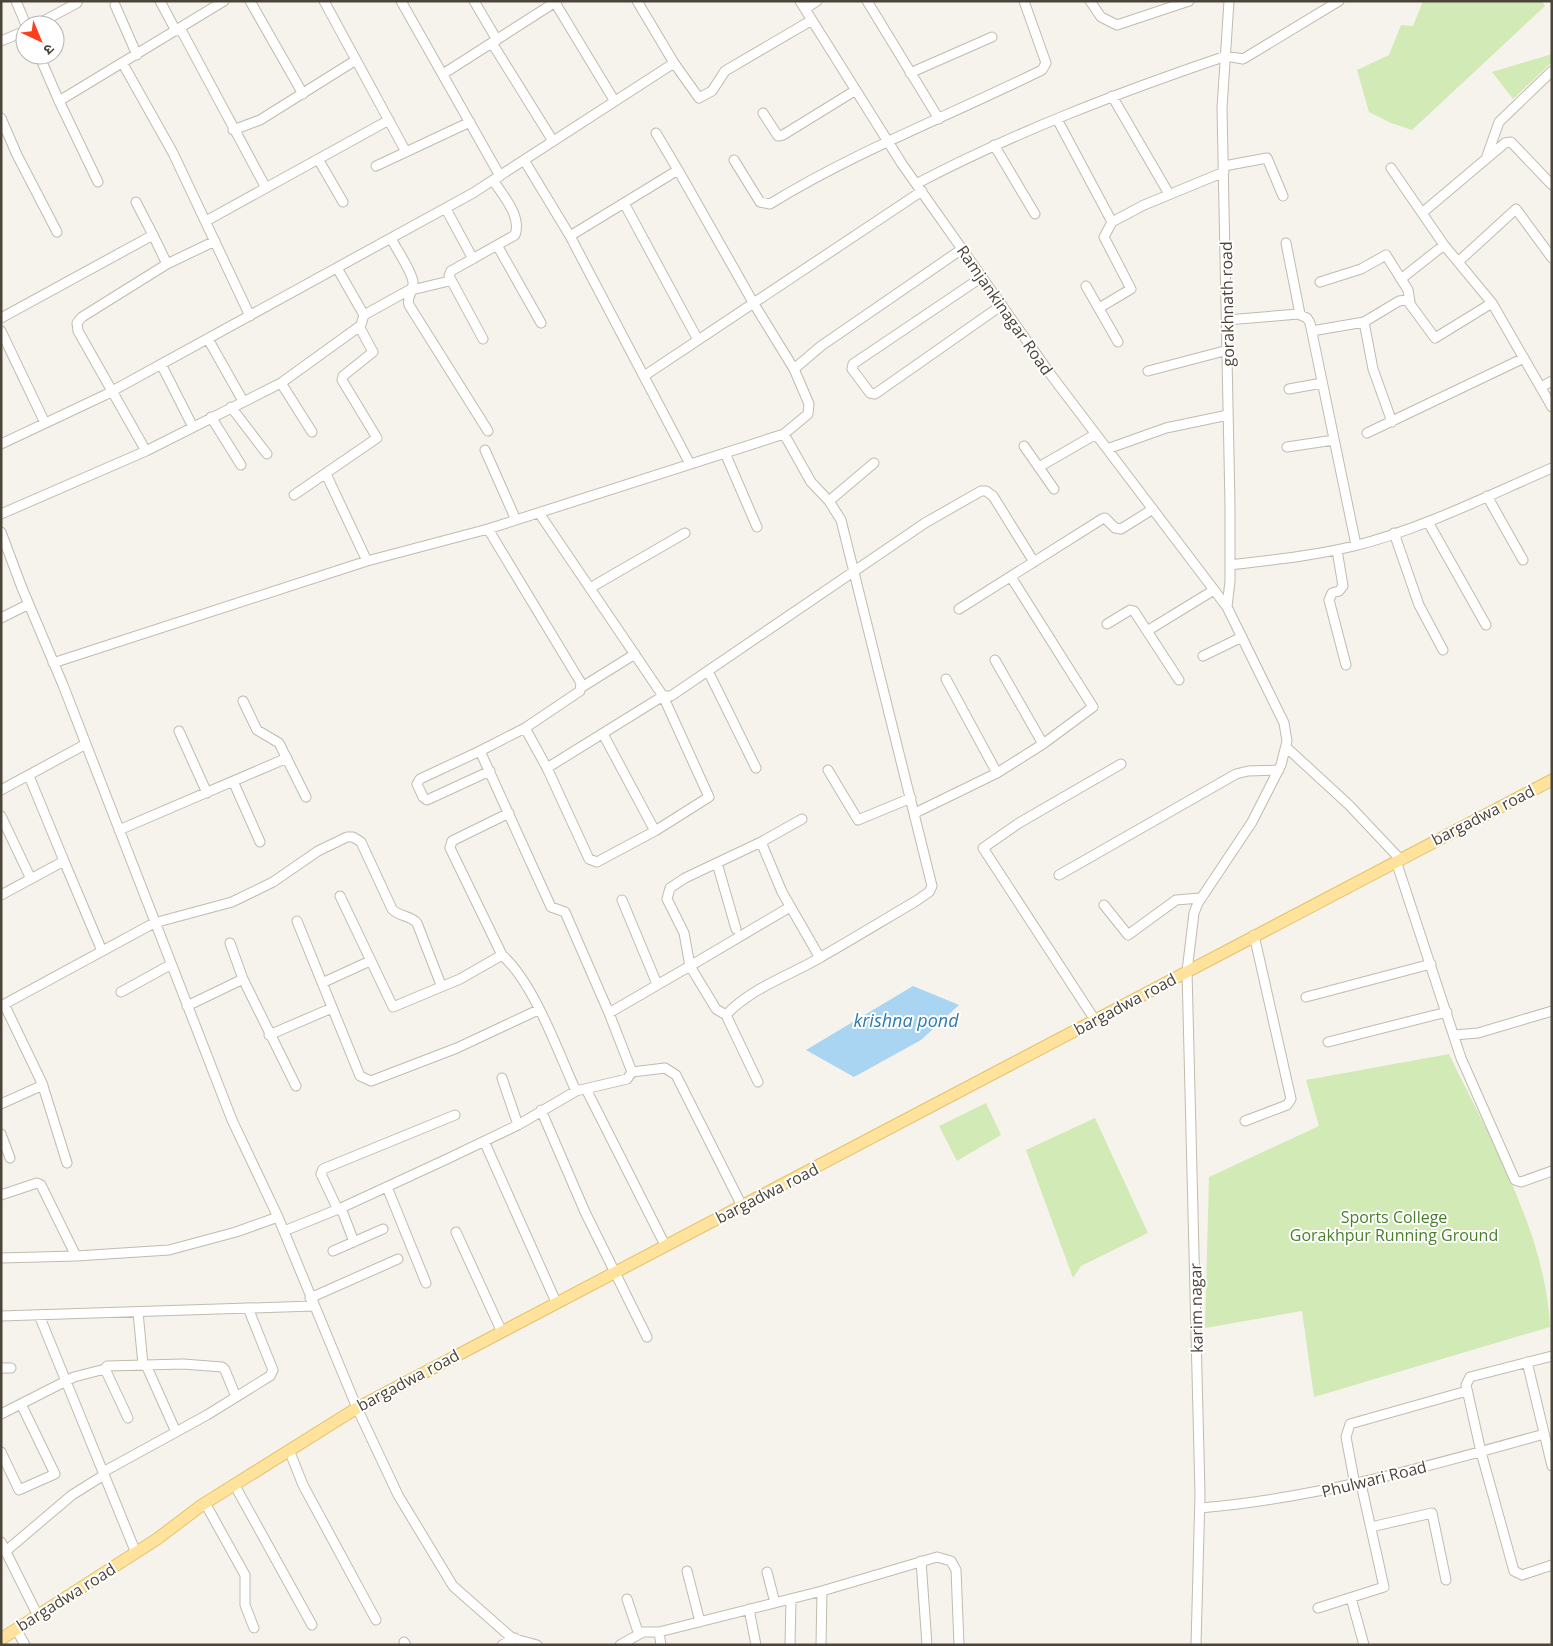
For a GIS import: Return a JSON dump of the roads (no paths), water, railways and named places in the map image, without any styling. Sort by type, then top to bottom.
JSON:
[{"type":"main road","name":"bargadwa road","points":[[2,1637],[136,1553],[234,1484],[356,1408],[615,1270],[742,1206],[1254,935],[1552,780]]},
{"type":"street","points":[[16,1],[22,15]]},
{"type":"street","points":[[160,1],[266,188]]},
{"type":"street","points":[[59,101],[123,64],[224,1]]},
{"type":"street","points":[[250,1],[303,94]]},
{"type":"street","points":[[324,1],[406,152]]},
{"type":"street","points":[[474,1],[494,41],[553,141]]},
{"type":"street","points":[[637,1],[674,63],[697,97],[702,98],[712,91],[725,70],[812,20]]},
{"type":"street","points":[[802,5],[817,1]]},
{"type":"street","points":[[867,1],[939,119]]},
{"type":"street","points":[[734,160],[760,202],[765,205],[874,148],[939,119],[1045,67],[1038,36],[1024,1]]},
{"type":"street","points":[[1090,1],[1100,18],[1117,25],[1189,1]]},
{"type":"street","name":"gorakhnath road","points":[[1227,606],[1230,566],[1228,350],[1222,108],[1230,1]]},
{"type":"street","points":[[644,376],[754,304],[919,187],[994,145],[1112,96],[1226,56],[1243,60],[1338,1]]},
{"type":"street","points":[[442,74],[555,2],[614,100]]},
{"type":"street","points":[[55,15],[77,3]]},
{"type":"street","points":[[405,3],[442,74],[470,122],[516,217],[518,227],[515,235],[451,271],[450,281],[483,340]]},
{"type":"street","points":[[115,5],[137,55]]},
{"type":"street","name":"Ramjankinagar Road","points":[[802,5],[889,142],[962,249],[1107,449],[1227,606],[1284,723],[1287,733],[1286,747]]},
{"type":"street","points":[[1,41],[15,35]]},
{"type":"street","points":[[910,73],[992,37]]},
{"type":"street","points":[[233,130],[260,120],[356,60]]},
{"type":"street","points":[[1,444],[111,392],[446,208],[497,178],[614,100],[674,63]]},
{"type":"street","points":[[123,64],[173,153],[250,316]]},
{"type":"street","points":[[43,65],[98,182]]},
{"type":"street","points":[[1486,159],[1500,122],[1552,71]]},
{"type":"street","points":[[762,113],[774,132],[778,136],[783,135],[856,90]]},
{"type":"street","points":[[1112,96],[1169,194]]},
{"type":"street","points":[[1,118],[21,163],[57,232]]},
{"type":"street","points":[[206,221],[389,120]]},
{"type":"street","points":[[1057,120],[1112,222]]},
{"type":"street","points":[[376,166],[470,122]]},
{"type":"street","points":[[54,664],[368,561],[488,529],[784,434],[808,414],[810,410],[794,369],[754,304],[656,133]]},
{"type":"street","points":[[1422,213],[1505,143],[1511,142],[1552,185]]},
{"type":"street","points":[[994,145],[1034,214]]},
{"type":"street","points":[[1099,308],[1131,289],[1104,237],[1112,222],[1224,169],[1267,158],[1283,196]]},
{"type":"street","points":[[318,159],[343,202]]},
{"type":"street","points":[[524,160],[570,236],[690,464]]},
{"type":"street","points":[[1391,168],[1444,245],[1492,303],[1552,407]]},
{"type":"street","points":[[570,236],[678,170]]},
{"type":"street","points":[[136,202],[166,264]]},
{"type":"street","points":[[624,203],[698,340]]},
{"type":"street","points":[[446,208],[473,259]]},
{"type":"street","points":[[1458,262],[1516,209],[1552,258]]},
{"type":"street","points":[[1,318],[153,235]]},
{"type":"street","points":[[391,238],[412,278],[413,289],[407,302],[488,431]]},
{"type":"street","points":[[146,450],[78,332],[77,323],[82,317],[166,264],[215,241]]},
{"type":"street","points":[[1286,242],[1300,314]]},
{"type":"street","points":[[497,245],[541,323]]},
{"type":"street","points":[[1401,279],[1444,245]]},
{"type":"street","points":[[794,369],[821,346],[962,249]]},
{"type":"street","points":[[1320,282],[1361,269],[1386,255],[1409,292],[1410,302],[1435,338],[1492,303]]},
{"type":"street","points":[[337,268],[364,316]]},
{"type":"street","points":[[982,277],[853,364],[852,369],[870,393],[875,394],[1002,305]]},
{"type":"street","points":[[1,514],[146,450],[281,383],[360,326],[364,316],[413,289],[450,281]]},
{"type":"street","points":[[1086,286],[1118,342]]},
{"type":"street","points":[[1312,331],[1364,322],[1400,301],[1410,302]]},
{"type":"street","points":[[1227,320],[1300,314],[1307,318],[1312,331],[1356,545]]},
{"type":"street","points":[[1364,322],[1373,369],[1392,422]]},
{"type":"street","points":[[294,495],[377,438],[342,380],[343,376],[372,352],[360,326]]},
{"type":"street","points":[[1,331],[45,423]]},
{"type":"street","points":[[208,339],[243,401]]},
{"type":"street","points":[[1148,371],[1228,350]]},
{"type":"street","points":[[1366,433],[1524,358]]},
{"type":"street","points":[[161,364],[193,427]]},
{"type":"street","points":[[1541,387],[1552,381]]},
{"type":"street","points":[[281,383],[312,432]]},
{"type":"street","points":[[1289,389],[1322,383]]},
{"type":"street","points":[[231,407],[267,454]]},
{"type":"street","points":[[1107,449],[1166,428],[1228,414]]},
{"type":"street","points":[[211,417],[241,464]]},
{"type":"street","points":[[726,1014],[754,994],[820,958],[929,892],[932,881],[841,520],[829,501],[811,482],[784,434]]},
{"type":"street","points":[[1039,467],[1096,434]]},
{"type":"street","points":[[1287,447],[1334,440]]},
{"type":"street","points":[[1024,446],[1054,490]]},
{"type":"street","points":[[485,450],[516,520]]},
{"type":"street","points":[[725,453],[757,527]]},
{"type":"street","points":[[829,501],[874,463]]},
{"type":"street","points":[[1230,566],[1337,550],[1356,545],[1428,522],[1552,468]]},
{"type":"street","points":[[326,474],[368,561]]},
{"type":"street","points":[[547,768],[663,696],[671,696],[925,523],[981,491],[986,491],[993,496],[1034,562]]},
{"type":"street","points":[[1487,496],[1524,560]]},
{"type":"street","points":[[959,609],[1102,519],[1105,518],[1115,528],[1121,530],[1153,509]]},
{"type":"street","points":[[525,728],[547,768],[589,859],[593,862],[597,862],[655,831],[710,797],[663,696],[539,513]]},
{"type":"street","points":[[1428,522],[1486,625]]},
{"type":"street","points":[[488,529],[582,687]]},
{"type":"street","points":[[1,532],[86,744],[170,965],[232,1120],[278,1217],[356,1408],[398,1495],[443,1572],[463,1596],[494,1624],[515,1638],[537,1645]]},
{"type":"street","points":[[590,588],[685,533]]},
{"type":"street","points":[[1394,533],[1419,604],[1443,650]]},
{"type":"street","points":[[1337,550],[1343,586],[1340,591],[1332,593],[1329,600],[1346,665]]},
{"type":"street","points":[[915,813],[997,773],[1043,744],[1093,707],[1011,577]]},
{"type":"street","points":[[1148,631],[1214,590]]},
{"type":"street","points":[[1,618],[29,604]]},
{"type":"street","points":[[1107,624],[1132,610],[1148,631],[1179,680]]},
{"type":"street","points":[[1203,656],[1242,637]]},
{"type":"street","points":[[490,771],[427,800],[423,797],[417,784],[420,779],[525,728],[580,691],[582,687],[635,654]]},
{"type":"street","points":[[995,660],[1043,744]]},
{"type":"street","points":[[708,671],[756,768]]},
{"type":"street","points":[[946,679],[997,773]]},
{"type":"street","points":[[243,701],[257,730],[276,739],[306,797]]},
{"type":"street","points":[[179,731],[207,792]]},
{"type":"street","points":[[603,734],[655,831]]},
{"type":"street","points":[[1,790],[86,744]]},
{"type":"street","points":[[1286,747],[1349,805],[1398,860],[1463,1064],[1516,1180],[1521,1182],[1552,1171]]},
{"type":"street","name":"karim nagar","points":[[1196,1645],[1200,1508],[1187,971],[1194,913],[1200,898],[1232,854],[1278,770],[1286,747]]},
{"type":"street","points":[[480,751],[552,906],[565,912],[609,1013],[632,1072]]},
{"type":"street","points":[[119,830],[286,758]]},
{"type":"street","points":[[1096,1020],[983,848],[1019,823],[1121,764]]},
{"type":"street","points":[[828,770],[858,820],[911,798]]},
{"type":"street","points":[[1059,875],[1236,774],[1278,770]]},
{"type":"street","points":[[29,776],[102,951]]},
{"type":"street","points":[[233,781],[260,842]]},
{"type":"street","points":[[509,813],[452,841],[450,844],[502,955],[514,966],[530,990],[576,1091]]},
{"type":"street","points":[[1,816],[31,879]]},
{"type":"street","points":[[758,1082],[726,1014],[716,1009],[690,966],[684,933],[667,899],[667,891],[685,878],[761,842],[802,819]]},
{"type":"street","points":[[67,1163],[43,1086],[3,1005],[154,923],[232,902],[274,882],[318,851],[347,837],[353,837],[361,842],[392,909],[400,916],[414,920],[417,923],[441,985]]},
{"type":"street","points":[[761,842],[790,908],[820,958]]},
{"type":"street","points":[[1,895],[64,861]]},
{"type":"street","points":[[717,863],[736,929]]},
{"type":"street","points":[[340,896],[393,1007],[467,975],[502,955]]},
{"type":"street","points":[[1104,905],[1128,935],[1173,901],[1200,898]]},
{"type":"street","points":[[622,900],[657,984]]},
{"type":"street","points":[[609,1013],[790,908]]},
{"type":"street","points":[[297,921],[360,1076],[371,1081],[450,1052],[538,1010]]},
{"type":"street","points":[[1245,1121],[1288,1105],[1291,1099],[1254,935]]},
{"type":"street","points":[[230,943],[243,979],[269,1035],[296,1086]]},
{"type":"street","points":[[322,983],[370,961]]},
{"type":"street","points":[[1306,996],[1431,964]]},
{"type":"street","points":[[121,992],[170,965]]},
{"type":"street","points":[[187,1006],[243,979]]},
{"type":"street","points":[[269,1035],[332,1008]]},
{"type":"street","points":[[1454,1035],[1478,1033],[1552,1011]]},
{"type":"street","points":[[1328,1042],[1447,1012]]},
{"type":"street","points":[[284,1231],[340,1209],[518,1125],[576,1091],[627,1079],[632,1072],[664,1068],[676,1075],[742,1206]]},
{"type":"street","points":[[502,1078],[518,1125]]},
{"type":"street","points":[[1,1104],[43,1086]]},
{"type":"street","points":[[586,1089],[665,1246]]},
{"type":"street","points":[[542,1110],[585,1212],[647,1337]]},
{"type":"street","points":[[354,1242],[322,1174],[323,1169],[455,1115]]},
{"type":"street","points":[[1,1134],[10,1158]]},
{"type":"street","points":[[484,1141],[556,1302]]},
{"type":"street","points":[[1,1195],[37,1184],[41,1185],[76,1256]]},
{"type":"street","points":[[387,1187],[426,1283]]},
{"type":"street","points":[[1,1258],[76,1256],[169,1250],[236,1232],[278,1217]]},
{"type":"street","points":[[333,1251],[383,1229]]},
{"type":"street","points":[[456,1232],[501,1330]]},
{"type":"street","points":[[1,1316],[248,1308],[312,1302],[398,1258]]},
{"type":"street","points":[[6,1551],[72,1495],[103,1473],[236,1397],[272,1373],[248,1308]]},
{"type":"street","points":[[138,1312],[145,1364],[176,1432]]},
{"type":"street","points":[[39,1315],[136,1553]]},
{"type":"street","points":[[1552,1356],[1470,1377],[1466,1381],[1481,1452],[1514,1571],[1522,1575],[1552,1565]]},
{"type":"street","points":[[1528,1362],[1552,1466]]},
{"type":"street","points":[[1,1414],[74,1377],[105,1369],[107,1366],[183,1364],[222,1367],[236,1397]]},
{"type":"street","points":[[1,1368],[11,1368]]},
{"type":"street","points":[[105,1369],[128,1418]]},
{"type":"street","points":[[1318,1608],[1382,1589],[1385,1584],[1346,1436],[1350,1424],[1467,1391]]},
{"type":"street","points":[[1,1452],[19,1490],[55,1474],[21,1404]]},
{"type":"street","name":"Phulwari Road","points":[[1200,1508],[1244,1504],[1358,1484],[1544,1434]]},
{"type":"street","points":[[289,1450],[303,1485],[376,1620]]},
{"type":"street","points":[[234,1484],[312,1625]]},
{"type":"street","points":[[205,1503],[245,1575],[245,1605],[254,1628]]},
{"type":"street","points":[[1371,1527],[1432,1513],[1446,1580]]},
{"type":"street","points":[[1,1542],[38,1616]]},
{"type":"street","points":[[628,1599],[637,1629],[643,1632],[658,1632],[822,1591],[937,1557],[946,1559],[954,1565],[959,1645]]},
{"type":"street","points":[[921,1561],[927,1645]]},
{"type":"street","points":[[687,1571],[700,1622]]},
{"type":"street","points":[[766,1572],[775,1603]]},
{"type":"street","points":[[822,1591],[822,1645]]},
{"type":"street","points":[[1352,1598],[1364,1645]]},
{"type":"street","points":[[790,1645],[791,1599]]},
{"type":"street","points":[[749,1610],[756,1645]]},
{"type":"street","points":[[16,1629],[25,1645]]},
{"type":"street","points":[[620,1645],[643,1632]]},
{"type":"street","points":[[658,1632],[661,1645]]},
{"type":"street","points":[[502,1645],[515,1638]]},
{"type":"water","name":"krishna pond","points":[[913,986],[959,1005],[921,1040],[854,1077],[806,1050]]},
{"type":"park label","name":"Sports College Gorakhpur Running Ground","points":[[1394,1226]]}]
